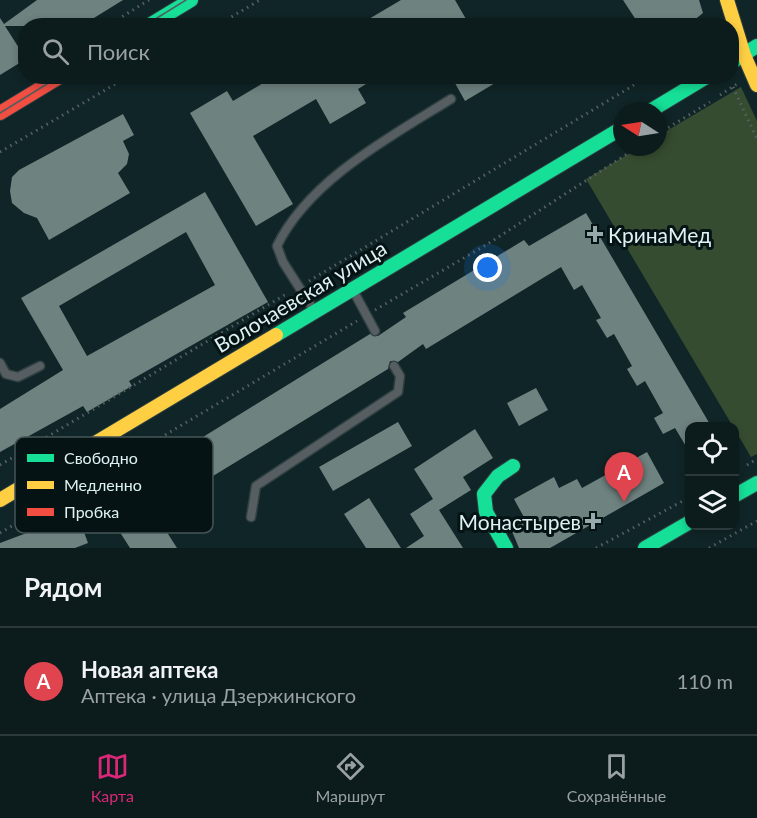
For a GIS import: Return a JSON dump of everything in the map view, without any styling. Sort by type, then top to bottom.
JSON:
[{"type":"main road","points":[[161,18],[191,0]]},
{"type":"main road","points":[[727,0],[730,18]]},
{"type":"main road","points":[[739,58],[757,46]]},
{"type":"main road","points":[[739,60],[755,79]]},
{"type":"main road","points":[[0,113],[48,84]]},
{"type":"main road","points":[[665,102],[695,84]]},
{"type":"main road","name":"Волочаевская улица","points":[[106,437],[613,133]]},
{"type":"main road","points":[[506,548],[483,505],[482,492],[486,484],[513,466]]},
{"type":"main road","points":[[739,494],[757,483]]},
{"type":"main road","name":"Волочаевская улица","points":[[0,500],[15,491]]},
{"type":"main road","points":[[645,548],[685,525]]},
{"type":"lane","points":[[315,312],[283,262],[277,246],[286,227],[336,174],[451,99]]},
{"type":"lane","points":[[353,289],[375,331]]},
{"type":"lane","points":[[0,363],[6,374],[18,377],[40,366]]},
{"type":"lane","points":[[250,517],[256,486],[398,392],[400,375],[394,366]]},
{"type":"path","points":[[120,18],[149,0]]},
{"type":"path","points":[[230,18],[260,0]]},
{"type":"path","points":[[667,128],[733,87],[755,79]]},
{"type":"path","points":[[0,152],[115,84]]},
{"type":"path","points":[[47,437],[637,84]]},
{"type":"path","points":[[733,87],[757,139]]},
{"type":"path","points":[[162,437],[486,244],[624,156]]},
{"type":"path","points":[[0,465],[15,456]]},
{"type":"path","points":[[596,548],[685,499]]},
{"type":"path","points":[[709,548],[757,521]]},
{"type":"path","points":[[0,533],[15,524]]},
{"type":"green space","points":[[741,87],[757,121],[757,454],[751,457],[739,437],[739,422],[730,422],[586,179],[625,156],[667,156],[667,131]]},
{"type":"building","points":[[37,0],[123,0],[94,18],[18,18],[18,26],[5,26],[18,46],[18,64],[0,75],[0,18],[4,24]]},
{"type":"building","points":[[401,0],[455,0],[465,18],[371,18]]},
{"type":"building","points":[[623,0],[699,0],[703,13],[697,18],[635,18]]},
{"type":"building","points":[[262,84],[366,84],[358,89],[366,103],[330,124],[316,99],[253,136],[293,204],[256,226],[190,113],[227,91],[233,101]]},
{"type":"building","points":[[455,84],[494,84],[465,101]]},
{"type":"building","points":[[123,114],[134,135],[123,141],[129,154],[127,164],[118,173],[130,193],[49,240],[37,218],[24,213],[12,203],[10,191],[12,177],[19,170]]},
{"type":"building","points":[[205,192],[268,302],[129,381],[132,386],[87,412],[83,406],[27,437],[15,437],[15,444],[0,452],[0,409],[63,370],[21,298]],"holes":[[[186,232],[215,285],[87,356],[59,306]]]},
{"type":"building","points":[[586,213],[709,422],[685,422],[685,445],[675,428],[663,434],[654,418],[663,413],[645,381],[637,386],[627,369],[632,366],[614,334],[607,338],[596,320],[601,318],[582,285],[574,290],[561,267],[426,349],[423,344],[398,362],[390,361],[388,369],[213,476],[213,437],[203,437],[370,334],[378,336],[406,317],[403,313],[524,240],[529,246]]},
{"type":"building","points":[[536,388],[548,410],[519,426],[507,403]]},
{"type":"building","points":[[398,422],[412,446],[333,491],[319,467]]},
{"type":"building","points":[[475,429],[493,458],[463,477],[471,490],[439,510],[463,548],[406,548],[424,536],[410,514],[433,499],[414,469]]},
{"type":"building","points":[[647,452],[664,483],[550,548],[519,548],[511,529],[526,521],[514,499],[554,477],[559,488],[577,479],[582,488]]},
{"type":"building","points":[[369,498],[401,548],[366,548],[344,514]]},
{"type":"building","points":[[27,533],[84,533],[88,543],[75,548],[0,548],[0,543]]},
{"type":"building","points":[[120,533],[167,533],[177,548],[130,548]]},
{"type":"tram line","points":[[157,18],[186,0]]},
{"type":"tram line","points":[[0,113],[47,84]]},
{"type":"traffic: fast","points":[[161,18],[191,0]]},
{"type":"traffic: fast","points":[[739,58],[757,46]]},
{"type":"traffic: fast","points":[[665,102],[695,84]]},
{"type":"traffic: fast","points":[[276,335],[613,133]]},
{"type":"traffic: fast","points":[[506,548],[486,512],[484,494],[498,476],[513,466]]},
{"type":"traffic: fast","points":[[739,493],[757,483]]},
{"type":"traffic: fast","points":[[645,548],[685,525]]},
{"type":"traffic: slow","points":[[727,0],[733,18]]},
{"type":"traffic: slow","points":[[739,39],[757,85]]},
{"type":"traffic: slow","points":[[105,437],[276,335]]},
{"type":"traffic: slow","points":[[0,500],[15,491]]},
{"type":"traffic: jam","points":[[0,113],[48,84]]},
{"type":"place","name":"КринаМед","points":[[595,234]]},
{"type":"place","name":"Новая аптека","points":[[624,502]]},
{"type":"place","name":"Монастырев","points":[[593,521]]}]
